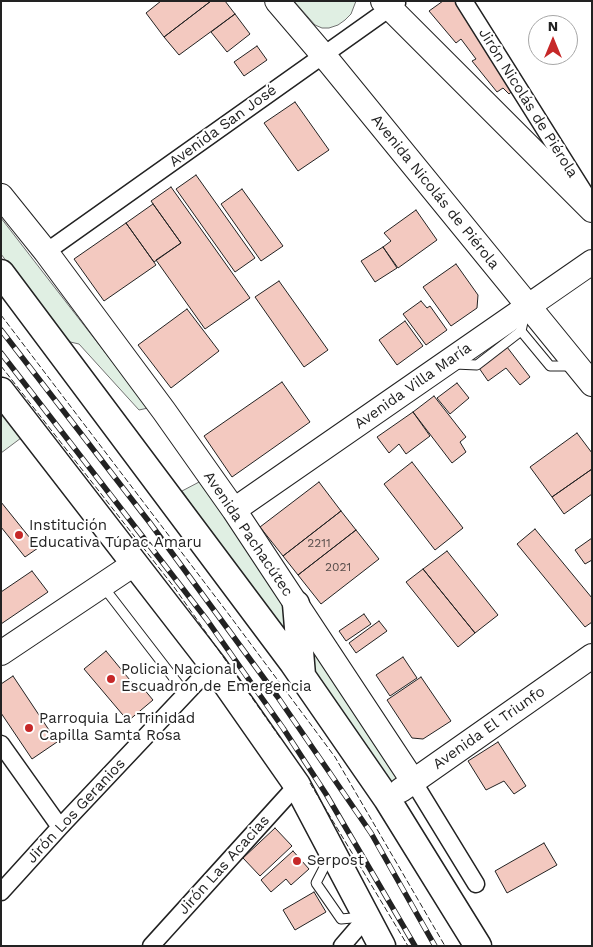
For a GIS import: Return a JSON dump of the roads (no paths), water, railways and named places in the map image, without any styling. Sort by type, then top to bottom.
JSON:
[{"type":"main road","name":"Avenida Nicolás de Piérola","points":[[277,1],[584,375]]},
{"type":"main road","points":[[390,4],[592,210]]},
{"type":"main road","name":"Avenida Pachacútec","points":[[1,196],[46,252],[164,411],[234,510],[413,782]]},
{"type":"main road","name":"Avenida Villa María","points":[[234,510],[592,262]]},
{"type":"main road","points":[[1,273],[302,676],[387,799],[478,946]]},
{"type":"main road","points":[[1,391],[213,665],[297,785],[382,946]]},
{"type":"main road","points":[[1,653],[134,564]]},
{"type":"main road","points":[[296,604],[302,676]]},
{"type":"main road","name":"Avenida El Triunfo","points":[[387,799],[592,656]]},
{"type":"street","name":"Jirón Nicolás de Piérola","points":[[464,1],[592,204]]},
{"type":"street","name":"Avenida San José","points":[[46,252],[323,55],[390,4]]},
{"type":"street","name":"Jirón Los Geranios","points":[[1,892],[213,665]]},
{"type":"street","points":[[1,744],[60,827]]},
{"type":"street","name":"Avenida Pachacútec","points":[[413,782],[476,884]]},
{"type":"street","name":"Jirón Las Acacias","points":[[150,946],[297,785]]},
{"type":"street","points":[[342,946],[367,917]]},
{"type":"lane","points":[[445,363],[477,365],[521,331],[527,306]]},
{"type":"lane","points":[[521,331],[550,366],[584,375]]},
{"type":"lane","points":[[102,585],[186,694]]},
{"type":"railway","points":[[1,330],[150,523],[277,696],[371,833],[435,946]]},
{"type":"railway","points":[[1,353],[207,620],[283,728],[326,794],[415,946]]},
{"type":"place","name":"Institución Educativa Túpac Amaru","points":[[19,535]]},
{"type":"place","name":"Policia Nacional Escuadron de Emergencia","points":[[111,679]]},
{"type":"place","name":"Parroquia La Trinidad Capilla Samta Rosa","points":[[29,728]]},
{"type":"place","name":"Serpost","points":[[297,861]]}]
